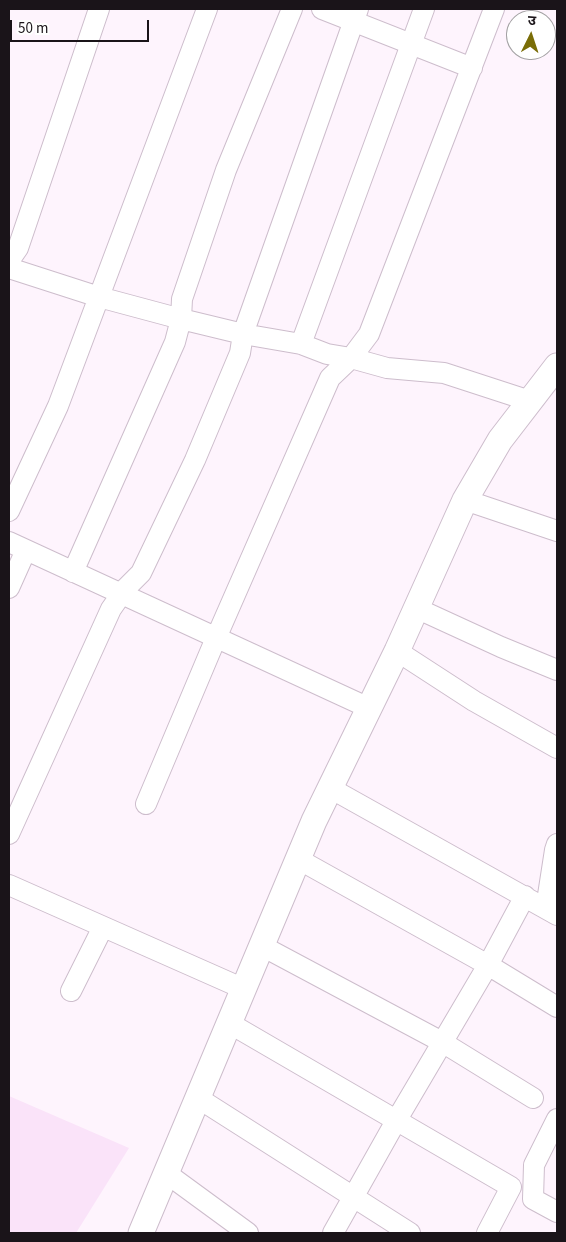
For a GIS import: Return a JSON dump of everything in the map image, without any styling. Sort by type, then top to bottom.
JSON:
[{"type":"main road","points":[[141,1233],[298,859],[330,788],[397,651],[465,500],[500,440],[556,370]]},
{"type":"street","points":[[9,261],[18,248],[100,9]]},
{"type":"street","points":[[9,511],[58,406],[207,9]]},
{"type":"street","points":[[74,572],[175,342],[181,319],[182,300],[226,170],[292,9]]},
{"type":"street","points":[[322,9],[356,15],[410,43],[472,68]]},
{"type":"street","points":[[301,344],[424,9]]},
{"type":"street","points":[[146,804],[216,638],[330,378],[351,358],[369,334],[494,9]]},
{"type":"street","points":[[9,834],[111,609],[141,572],[195,460],[240,353],[243,334],[356,15]]},
{"type":"street","points":[[9,268],[99,297],[181,319],[243,334],[301,344],[327,354],[388,368],[444,373],[530,401]]},
{"type":"street","points":[[465,500],[557,531]]},
{"type":"street","points":[[9,588],[17,546],[369,708]]},
{"type":"street","points":[[416,608],[557,670]]},
{"type":"street","points":[[397,651],[474,701],[557,748]]},
{"type":"street","points":[[330,788],[552,912],[554,850],[557,844]]},
{"type":"street","points":[[298,859],[488,965],[557,1007]]},
{"type":"street","points":[[9,885],[244,989]]},
{"type":"street","points":[[333,1233],[396,1121],[488,965],[524,896]]},
{"type":"street","points":[[71,991],[103,926]]},
{"type":"street","points":[[262,946],[442,1042],[533,1098]]},
{"type":"street","points":[[229,1023],[511,1187],[487,1233]]},
{"type":"street","points":[[198,1098],[410,1233]]},
{"type":"street","points":[[557,1119],[534,1165],[533,1199],[557,1212]]},
{"type":"street","points":[[166,1173],[248,1233]]},
{"type":"shaded area","points":[[9,1096],[129,1148],[76,1233],[9,1233]]}]
